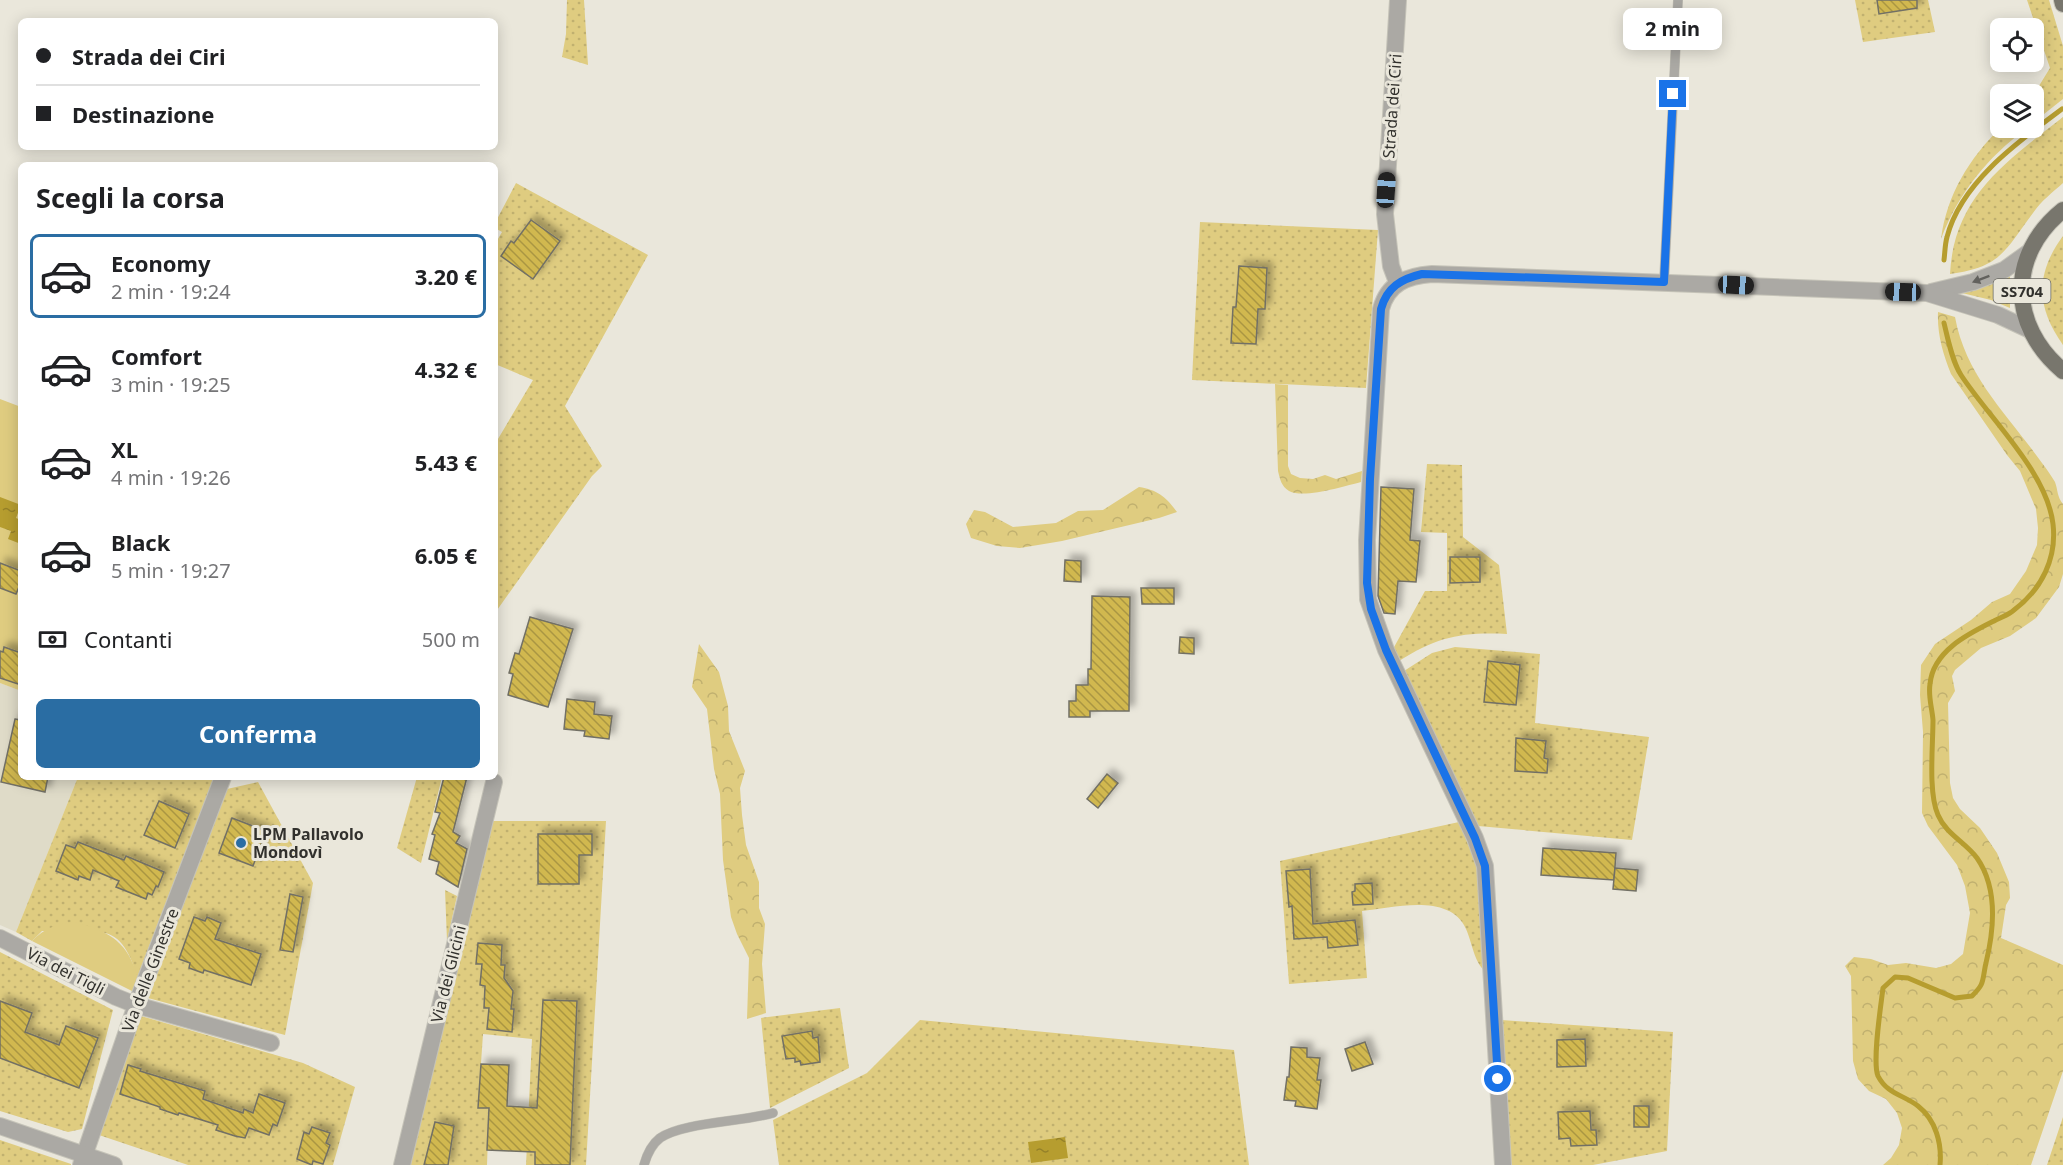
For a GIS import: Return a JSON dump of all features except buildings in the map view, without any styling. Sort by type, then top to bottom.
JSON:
[{"type":"main road","points":[[2061,0],[2063,4]]},
{"type":"main road","name":"SS704","points":[[2063,210],[2047,223],[2029,252],[2022,278],[2022,305],[2030,330],[2046,357],[2063,371]]},
{"type":"street","name":"Strada dei Ciri","points":[[1397,282],[1391,266],[1385,214],[1398,0]]},
{"type":"street","points":[[1927,293],[1973,282],[2004,270],[2029,252]]},
{"type":"street","points":[[1503,1165],[1485,866],[1475,838],[1386,650],[1368,599],[1367,540],[1381,309],[1387,294],[1397,282],[1413,276],[1432,274],[1927,293],[1998,315],[2030,330]]},
{"type":"street","name":"Via delle Ginestre","points":[[82,1160],[136,1005],[222,780]]},
{"type":"street","name":"Via dei Glicini","points":[[402,1165],[494,783]]},
{"type":"street","name":"Via dei Tigli","points":[[0,938],[136,1005],[271,1043]]},
{"type":"street","points":[[0,1126],[82,1160],[114,1165]]},
{"type":"lane","points":[[1664,282],[1678,0]]},
{"type":"lane","points":[[644,1165],[654,1143],[675,1130],[753,1119],[773,1113]]},
{"type":"shaded area","points":[[0,683],[18,690],[18,780],[77,780],[16,932],[0,925]]},
{"type":"green space","points":[[567,0],[584,0],[588,65],[562,57],[566,34]]},
{"type":"green space","points":[[1855,0],[1928,0],[1935,32],[1863,42]]},
{"type":"green space","points":[[2027,0],[2049,0],[2063,46],[2063,99],[2044,114],[2044,84],[2040,84],[2050,68],[2044,50],[2044,18],[2033,18]]},
{"type":"green space","points":[[2063,117],[2063,183],[2040,205],[2000,255],[1981,267],[1950,274],[1961,223],[1972,202],[2003,166],[2037,138],[2044,138],[2044,132]]},
{"type":"green space","points":[[2014,138],[1976,177],[1956,206],[1941,239],[1954,192],[1961,178],[1989,139]]},
{"type":"green space","points":[[516,183],[648,255],[565,406],[602,466],[592,476],[498,609],[498,439],[533,380],[498,365],[498,239],[502,232],[498,230],[498,217]]},
{"type":"green space","points":[[1200,222],[1378,230],[1366,388],[1192,380]]},
{"type":"green space","points":[[2063,236],[2063,345],[2048,317],[2042,290],[2047,264]]},
{"type":"green space","points":[[2010,276],[2010,308],[1991,300],[1962,293],[1979,289]]},
{"type":"green space","points":[[1938,312],[1955,317],[1968,358],[1978,377],[2047,470],[2055,482],[2063,504],[2063,574],[2059,587],[2036,618],[2010,636],[1981,648],[1955,670],[1952,676],[1955,691],[1948,703],[1950,783],[1953,798],[1960,809],[1980,828],[1997,853],[2009,882],[2010,898],[2006,905],[2001,938],[2063,965],[2063,1071],[2031,1165],[1883,1165],[1891,1158],[1899,1145],[1902,1128],[1897,1113],[1886,1099],[1869,1091],[1858,1079],[1853,1061],[1851,976],[1845,966],[1854,957],[1871,959],[1888,965],[1906,963],[1936,968],[1951,964],[1963,954],[1970,913],[1965,886],[1957,865],[1928,826],[1922,813],[1921,665],[1935,644],[1971,620],[1992,602],[2010,594],[2026,571],[2037,545],[2036,509],[2020,471],[1951,374],[1941,344]]},
{"type":"green space","points":[[1275,384],[1288,385],[1288,466],[1291,474],[1300,478],[1313,479],[1325,475],[1336,479],[1362,471],[1361,482],[1304,494],[1289,491],[1284,487],[1278,471]]},
{"type":"green space","points":[[0,399],[18,406],[18,690],[0,683]]},
{"type":"green space","points":[[1427,464],[1462,465],[1463,537],[1499,565],[1507,634],[1462,635],[1438,641],[1399,661],[1393,649],[1425,591],[1447,591],[1447,533],[1421,532]]},
{"type":"green space","points":[[1139,487],[1161,495],[1177,512],[1062,541],[1020,548],[997,546],[971,538],[966,524],[974,510],[985,512],[1013,527],[1056,523],[1078,511],[1103,510]]},
{"type":"green space","points":[[699,644],[719,672],[728,706],[729,731],[745,771],[740,788],[742,815],[746,845],[759,882],[759,908],[765,924],[762,964],[766,1013],[747,1019],[749,958],[731,917],[723,860],[720,794],[714,769],[707,709],[692,687]]},
{"type":"green space","points":[[1455,647],[1540,654],[1535,723],[1649,737],[1632,840],[1478,826],[1404,671],[1432,653]]},
{"type":"green space","points":[[77,780],[213,780],[137,978],[127,951],[112,935],[92,931],[42,931],[32,941],[16,932]]},
{"type":"green space","points":[[416,780],[441,780],[421,863],[397,848]]},
{"type":"green space","points":[[258,782],[313,883],[285,1035],[148,998],[227,789]]},
{"type":"green space","points":[[491,821],[606,821],[586,1165],[526,1165],[532,1039],[483,1034],[478,1107],[489,1108],[487,1165],[409,1165]]},
{"type":"green space","points":[[1459,822],[1479,871],[1485,971],[1478,962],[1466,929],[1458,917],[1434,906],[1419,905],[1362,911],[1367,978],[1289,984],[1280,861]]},
{"type":"green space","points":[[445,890],[457,896],[447,941]]},
{"type":"green space","points":[[74,922],[101,931],[123,947],[137,974],[132,991],[32,941],[51,927]]},
{"type":"green space","points":[[0,952],[113,1010],[82,1129],[68,1132],[0,1111]]},
{"type":"green space","points":[[840,1008],[849,1068],[770,1108],[761,1018]]},
{"type":"green space","points":[[141,1016],[303,1063],[355,1087],[333,1165],[188,1165],[99,1135]]},
{"type":"green space","points":[[920,1020],[1234,1050],[1249,1165],[779,1165],[773,1120],[867,1073]]},
{"type":"green space","points":[[1501,1020],[1673,1032],[1667,1151],[1593,1165],[1510,1165]]},
{"type":"green space","points":[[2063,1117],[2063,1165],[2047,1165]]},
{"type":"green space","points":[[0,1140],[71,1164],[71,1165],[0,1165]]},
{"type":"water","points":[[0,497],[18,504],[16,518],[18,519],[18,543],[8,539],[11,531],[0,527]]},
{"type":"water","points":[[1065,1137],[1068,1158],[1031,1163],[1028,1142]]},
{"type":"waterway","points":[[1944,260],[1946,240],[1954,217],[1978,181],[2010,149],[2062,109]]},
{"type":"waterway","points":[[1940,1165],[1939,1141],[1929,1118],[1913,1102],[1886,1087],[1876,1069],[1883,988],[1895,977],[1908,978],[1955,998],[1972,996],[1982,983],[1991,937],[1991,896],[1984,870],[1972,852],[1941,822],[1935,806],[1932,782],[1933,720],[1930,684],[1938,662],[1953,645],[2010,613],[2024,602],[2046,572],[2054,537],[2048,504],[2040,485],[2029,465],[1961,375],[1953,357],[1944,323]]},
{"type":"place","name":"LPM Pallavolo Mondovì","points":[[241,843]]},
{"type":"route","points":[[1498,1079],[1487,879],[1483,858],[1386,650],[1368,599],[1367,540],[1381,309],[1387,294],[1397,282],[1422,274],[1664,282],[1673,94]]}]
